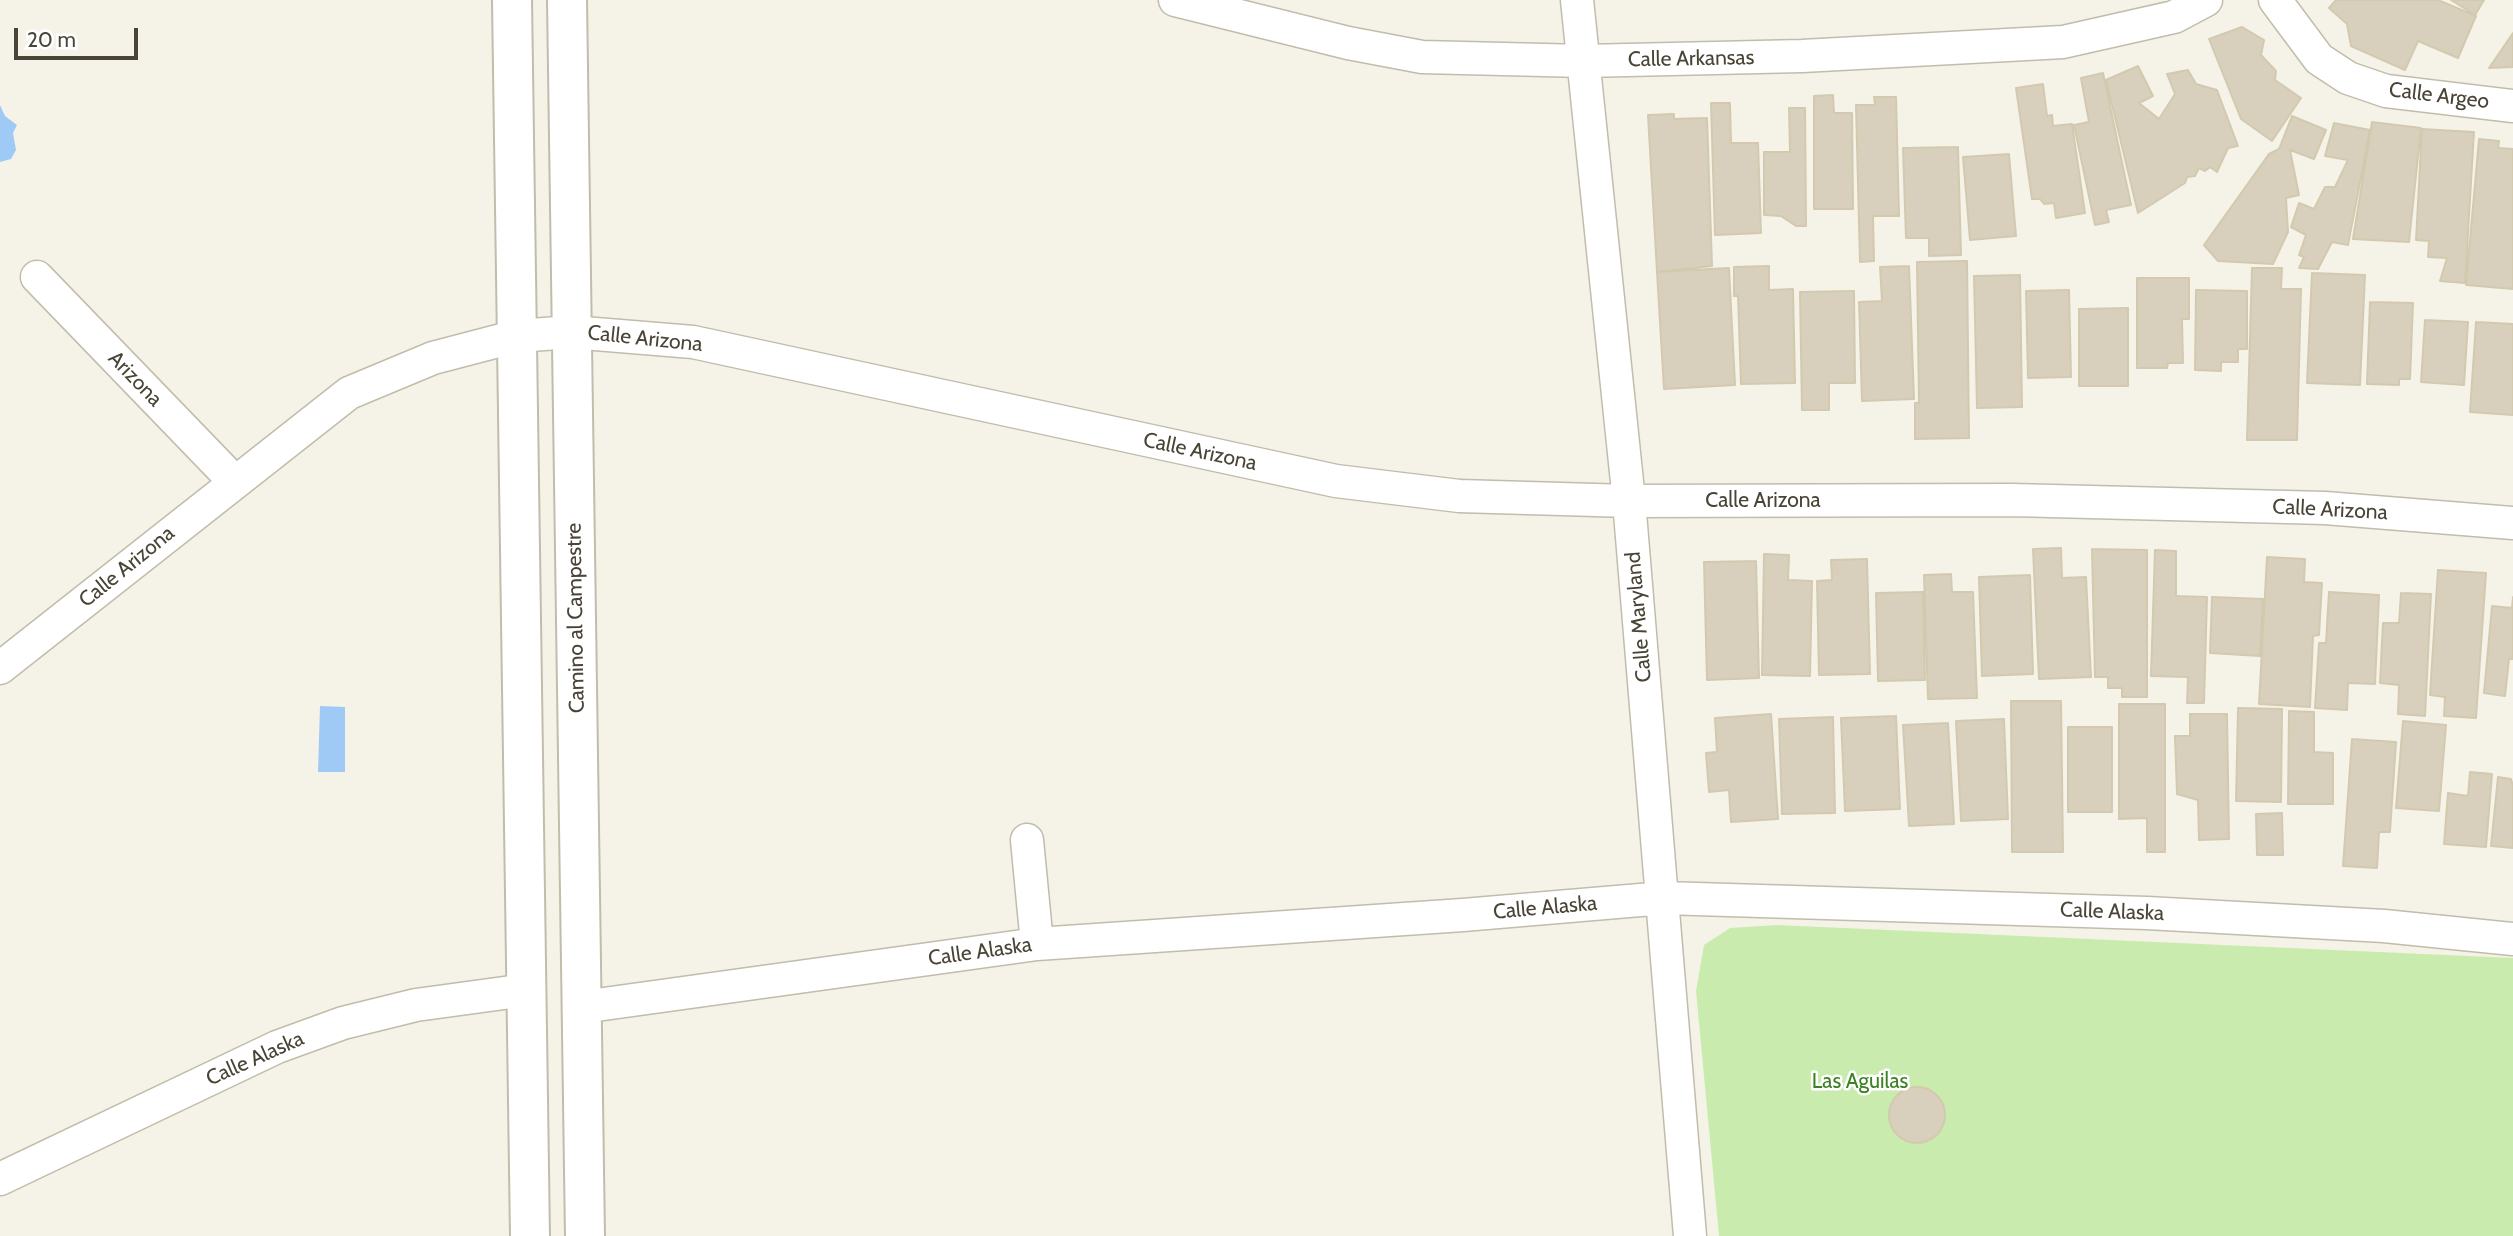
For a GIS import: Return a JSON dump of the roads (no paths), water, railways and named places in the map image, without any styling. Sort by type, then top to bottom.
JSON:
[{"type":"street","points":[[512,0],[530,1236]]},
{"type":"street","name":"Camino al Campestre","points":[[567,0],[585,1236]]},
{"type":"street","name":"Calle Arkansas","points":[[1175,0],[1348,43],[1422,57],[1584,61],[1802,56],[2063,42],[2174,17],[2206,0]]},
{"type":"street","name":"Calle Maryland","points":[[1577,0],[1629,501],[1690,1236]]},
{"type":"street","name":"Calle Argeo","points":[[2276,0],[2319,59],[2348,78],[2386,91],[2513,106]]},
{"type":"street","name":"Arizona","points":[[37,277],[234,481]]},
{"type":"street","name":"Calle Arizona","points":[[0,668],[349,393],[433,358],[517,336],[571,332],[693,342],[1336,481],[1459,496],[1629,501],[2012,500],[2325,508],[2513,523]]},
{"type":"street","points":[[1027,840],[1037,944]]},
{"type":"street","name":"Calle Alaska","points":[[582,1007],[1037,944],[1463,915],[1664,898],[2147,913],[2384,926],[2513,939]]},
{"type":"street","name":"Calle Alaska","points":[[0,1179],[276,1047],[416,1005],[526,990]]},
{"type":"water","points":[[0,105],[5,116],[17,125],[13,133],[16,150],[11,159],[0,162]]},
{"type":"water","points":[[320,706],[345,707],[345,772],[318,772]]},
{"type":"park label","name":"Las Aguilas","points":[[1860,1082]]}]
